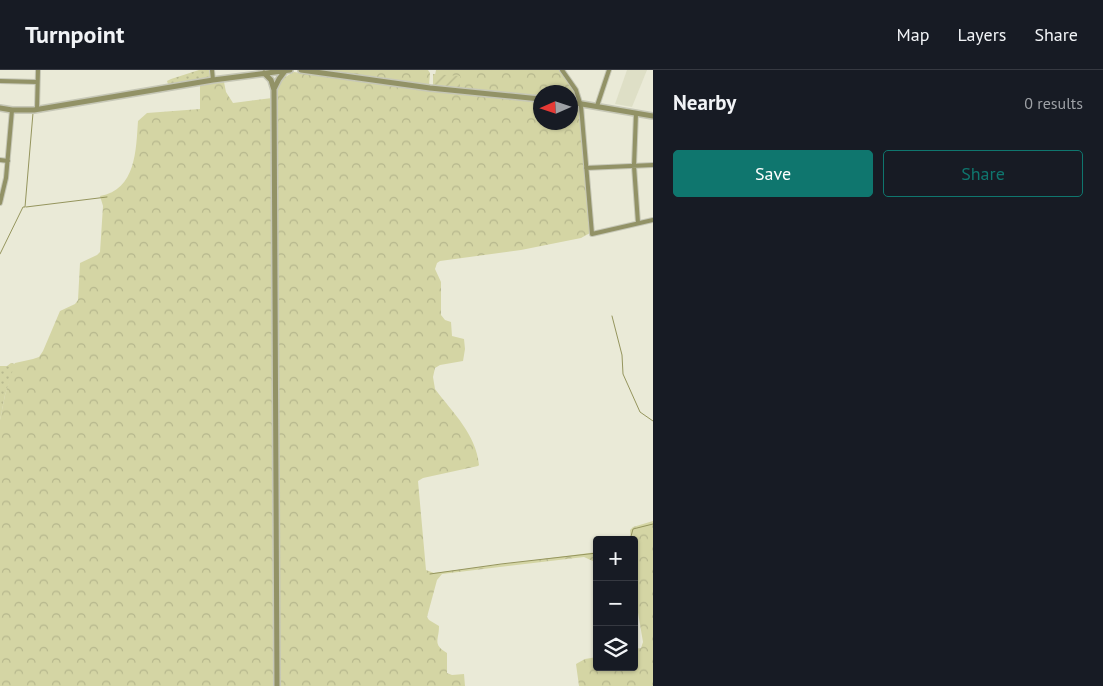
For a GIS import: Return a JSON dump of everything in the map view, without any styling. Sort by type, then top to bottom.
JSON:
[{"type":"street","points":[[37,109],[38,70]]},
{"type":"street","points":[[212,70],[213,80]]},
{"type":"street","points":[[0,108],[12,110],[37,109],[213,80],[288,70]]},
{"type":"street","points":[[274,90],[279,79],[288,70]]},
{"type":"street","points":[[302,70],[430,88],[533,98]]},
{"type":"street","points":[[562,70],[576,90],[580,103],[592,234],[653,220]]},
{"type":"street","points":[[597,106],[609,70]]},
{"type":"street","points":[[264,73],[271,80],[274,90],[277,686]]},
{"type":"street","points":[[0,81],[37,82]]},
{"type":"street","points":[[580,103],[653,116]]},
{"type":"street","points":[[0,203],[6,178],[12,110]]},
{"type":"street","points":[[636,113],[634,166],[638,223]]},
{"type":"street","points":[[0,160],[8,161]]},
{"type":"street","points":[[586,168],[653,165]]},
{"type":"shaded area","points":[[627,70],[647,70],[632,107],[615,104]]},
{"type":"green space","points":[[199,70],[209,70],[211,78],[168,84],[167,81],[171,79]]},
{"type":"green space","points":[[324,70],[428,70],[430,73],[429,86]]},
{"type":"green space","points":[[436,70],[559,70],[570,85],[533,85],[533,96],[460,89],[435,75]]},
{"type":"green space","points":[[294,72],[430,91],[533,101],[533,130],[578,130],[579,105],[590,233],[581,238],[521,250],[440,261],[435,269],[441,282],[441,315],[445,320],[451,322],[452,336],[464,339],[465,349],[463,361],[440,365],[435,368],[433,377],[435,389],[469,434],[479,465],[423,478],[418,481],[426,570],[434,573],[593,553],[593,561],[584,557],[442,574],[437,580],[427,617],[439,626],[437,642],[439,647],[447,653],[447,673],[452,675],[464,674],[465,686],[280,686],[276,98],[277,88],[285,77]]},
{"type":"green space","points":[[433,74],[460,76],[460,89],[433,86]]},
{"type":"green space","points":[[224,82],[226,92],[233,103],[272,98],[273,686],[0,686],[0,420],[5,395],[15,363],[39,357],[60,311],[75,304],[78,300],[80,263],[100,252],[103,206],[100,196],[112,192],[121,186],[127,177],[135,156],[138,121],[147,113],[200,109],[200,85]]},
{"type":"green space","points":[[11,363],[16,364],[5,395],[0,420],[0,366],[7,366]]},
{"type":"green space","points":[[653,521],[653,686],[579,686],[576,664],[585,659],[593,658],[593,671],[638,671],[638,648],[641,648],[643,642],[638,613],[638,536],[631,536],[630,530],[633,527]]},
{"type":"waterway","points":[[0,254],[23,207],[25,207],[33,113]]},
{"type":"waterway","points":[[26,207],[107,197]]},
{"type":"waterway","points":[[612,316],[622,355],[623,374],[640,412],[653,421]]},
{"type":"waterway","points":[[631,536],[633,529],[653,524]]},
{"type":"waterway","points":[[430,574],[593,553]]}]
